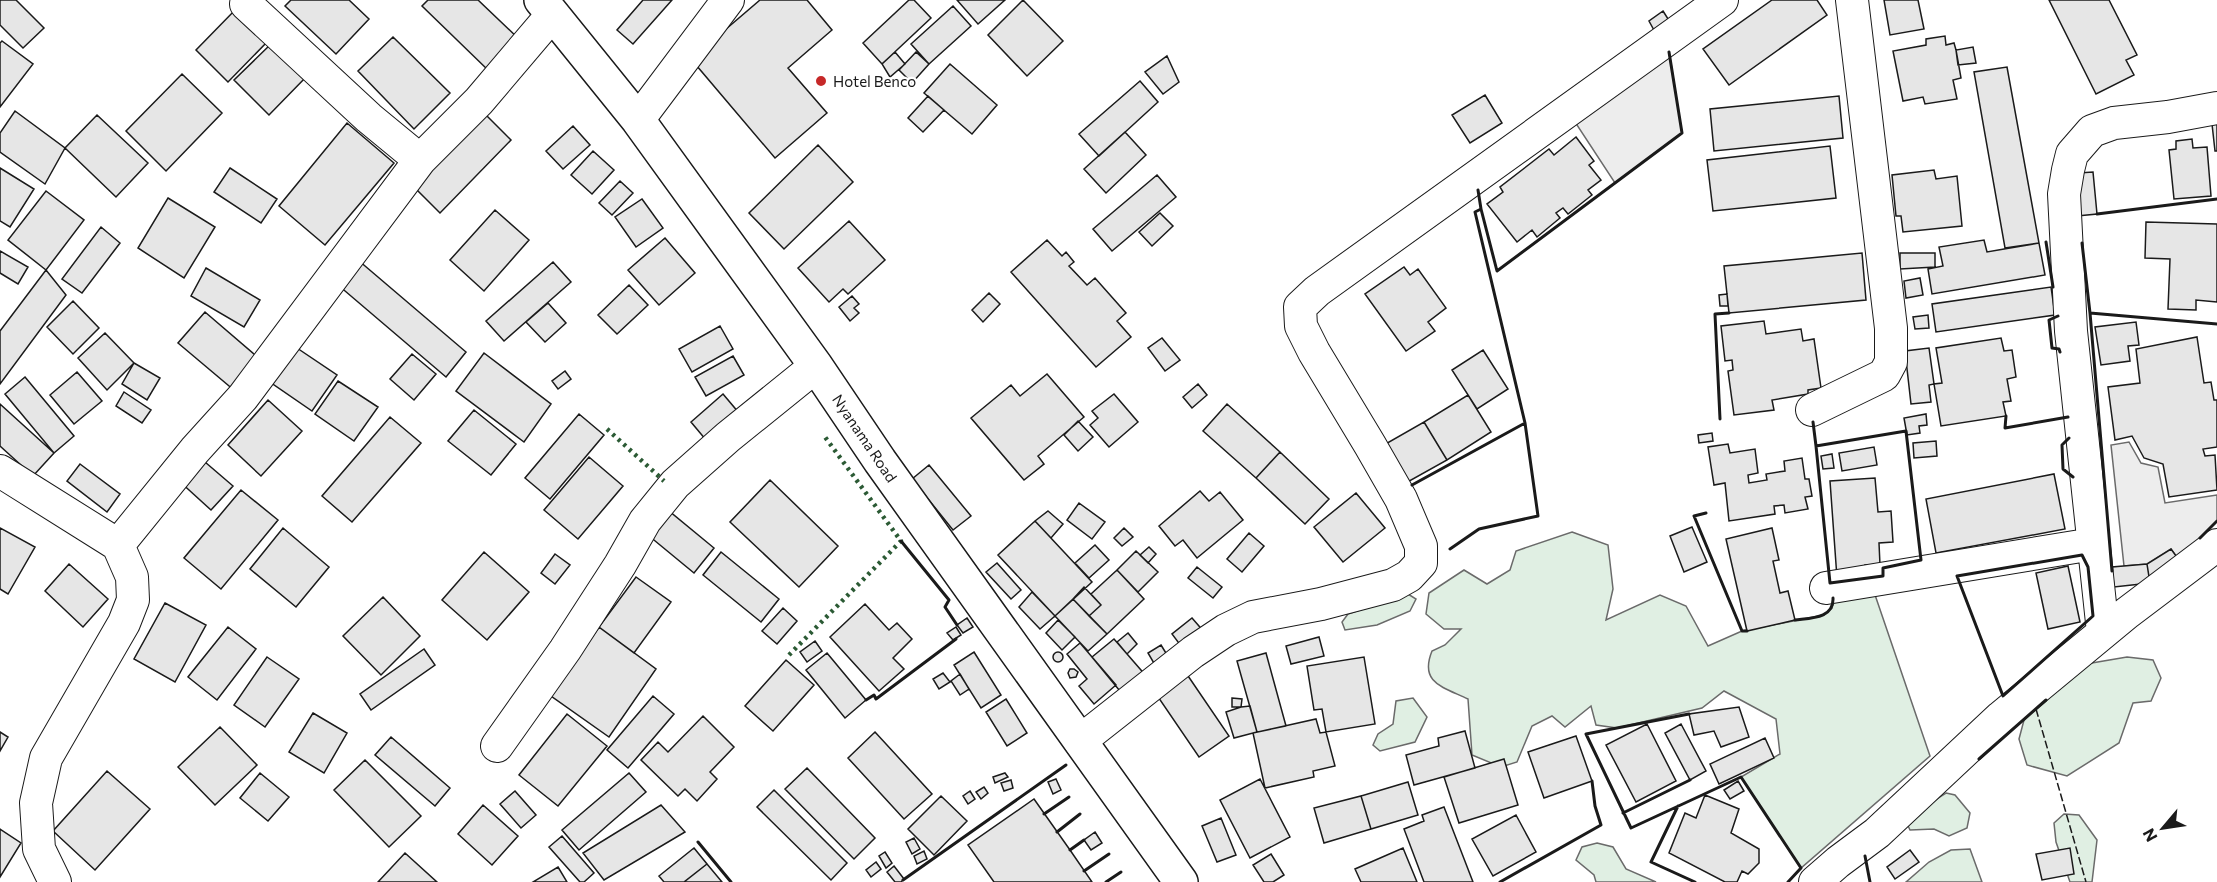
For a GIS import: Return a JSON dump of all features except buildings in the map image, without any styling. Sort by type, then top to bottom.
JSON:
[{"type":"street","points":[[638,120],[728,0]]},
{"type":"street","points":[[1080,741],[1192,652],[1226,630],[1253,617],[1321,604],[1383,588],[1409,576],[1420,562],[1421,546],[1401,499],[1314,352],[1301,326],[1300,307],[1317,291],[1722,0]]},
{"type":"street","points":[[1812,410],[1884,375],[1891,362],[1891,328],[1852,0]]},
{"type":"street","points":[[246,4],[369,118],[420,160]]},
{"type":"street","points":[[118,545],[195,450],[243,397],[420,160],[479,101],[546,7]]},
{"type":"street","name":"Nyanama Road","points":[[546,7],[638,120],[816,366],[880,461],[1181,882]]},
{"type":"street","points":[[2103,632],[2071,331],[2064,194],[2072,154],[2092,131],[2114,123],[2168,117],[2217,108]]},
{"type":"street","points":[[497,746],[602,594],[645,521],[675,484],[728,437],[816,366]]},
{"type":"street","points":[[0,471],[118,545],[132,577],[133,600],[124,622],[46,758],[36,802],[39,849],[55,882]]},
{"type":"street","points":[[1826,588],[2093,544]]},
{"type":"street","points":[[1815,882],[1877,833],[2001,717],[2158,588],[2217,545]]},
{"type":"green space","points":[[1572,532],[1608,545],[1613,589],[1606,620],[1660,595],[1686,606],[1708,646],[1742,631],[1824,615],[1832,608],[1833,603],[1873,589],[1930,756],[1801,868],[1741,777],[1780,754],[1776,719],[1724,691],[1702,708],[1617,728],[1596,725],[1591,706],[1565,727],[1552,716],[1532,726],[1517,762],[1501,767],[1472,755],[1468,699],[1442,687],[1431,677],[1429,670],[1432,651],[1445,645],[1461,629],[1444,629],[1426,614],[1429,593],[1464,570],[1487,584],[1510,570],[1516,551]]},
{"type":"green space","points":[[1408,594],[1416,599],[1410,611],[1377,625],[1345,630],[1342,622],[1348,614]]},
{"type":"green space","points":[[2127,657],[2153,660],[2161,678],[2151,701],[2133,703],[2119,743],[2067,776],[2027,765],[2019,739],[2024,720],[2035,702],[2086,664]]},
{"type":"green space","points":[[1413,698],[1427,717],[1415,742],[1380,751],[1373,745],[1378,734],[1393,724],[1396,701]]},
{"type":"green space","points":[[1946,793],[1955,795],[1970,813],[1967,828],[1949,836],[1934,829],[1910,830],[1905,819]]},
{"type":"green space","points":[[2064,814],[2079,815],[2097,840],[2092,882],[2070,882],[2056,842],[2054,823]]},
{"type":"green space","points":[[1597,843],[1613,847],[1626,869],[1656,882],[1596,882],[1594,875],[1576,860],[1582,847]]},
{"type":"green space","points":[[1970,849],[1982,882],[1906,882],[1929,862],[1951,850]]},
{"type":"shaded area","points":[[1670,57],[1682,133],[1615,183],[1575,122]]},
{"type":"shaded area","points":[[2129,442],[2141,463],[2158,467],[2165,503],[2217,495],[2217,521],[2179,560],[2171,549],[2147,564],[2124,566],[2111,445]]},
{"type":"hedge","points":[[607,429],[664,481]]},
{"type":"hedge","points":[[789,655],[901,541],[825,437]]},
{"type":"fence","points":[[2036,709],[2086,882]]},
{"type":"wall","points":[[1481,209],[1497,271],[1682,133],[1669,52]]},
{"type":"wall","points":[[1478,190],[1481,209],[1475,212],[1525,423]]},
{"type":"wall","points":[[2097,214],[2217,199]]},
{"type":"wall","points":[[2046,242],[2053,287]]},
{"type":"wall","points":[[2082,243],[2112,571]]},
{"type":"wall","points":[[1720,419],[1715,314],[1729,313]]},
{"type":"wall","points":[[2090,313],[2217,324]]},
{"type":"wall","points":[[2058,316],[2049,320],[2052,348],[2059,349],[2060,352]]},
{"type":"wall","points":[[2006,416],[2005,428],[2068,417]]},
{"type":"wall","points":[[1813,422],[1816,446]]},
{"type":"wall","points":[[1412,485],[1525,423],[1538,516],[1479,529],[1450,549]]},
{"type":"wall","points":[[1906,431],[1921,560],[1883,568],[1883,576],[1830,583],[1816,446],[1906,431]]},
{"type":"wall","points":[[2069,438],[2062,445],[2063,469],[2073,477]]},
{"type":"wall","points":[[1706,513],[1694,516],[1742,631],[1747,631]]},
{"type":"wall","points":[[2200,538],[2217,521]]},
{"type":"wall","points":[[901,541],[949,600],[945,607],[957,625]]},
{"type":"wall","points":[[2082,555],[2088,567],[2093,616],[2003,696],[1957,576],[2082,555]]},
{"type":"wall","points":[[1795,620],[1825,614],[1830,610],[1833,598]]},
{"type":"wall","points":[[866,700],[874,695],[876,699],[956,639]]},
{"type":"wall","points":[[1979,759],[2046,700]]},
{"type":"wall","points":[[1689,714],[1586,734],[1631,828],[1741,777],[1801,868],[1788,882]]},
{"type":"wall","points":[[903,880],[1066,765]]},
{"type":"wall","points":[[1623,813],[1690,780]]},
{"type":"wall","points":[[1500,882],[1601,825],[1595,806],[1592,781]]},
{"type":"wall","points":[[1044,814],[1069,797]]},
{"type":"wall","points":[[1678,806],[1651,862],[1695,882]]},
{"type":"wall","points":[[1057,832],[1080,814]]},
{"type":"wall","points":[[1070,850],[1084,840]]},
{"type":"wall","points":[[698,842],[731,882]]},
{"type":"wall","points":[[1084,871],[1109,854]]},
{"type":"wall","points":[[1865,856],[1870,882]]},
{"type":"wall","points":[[1106,882],[1121,872]]},
{"type":"place","name":"Hotel Benco","points":[[821,81]]}]
